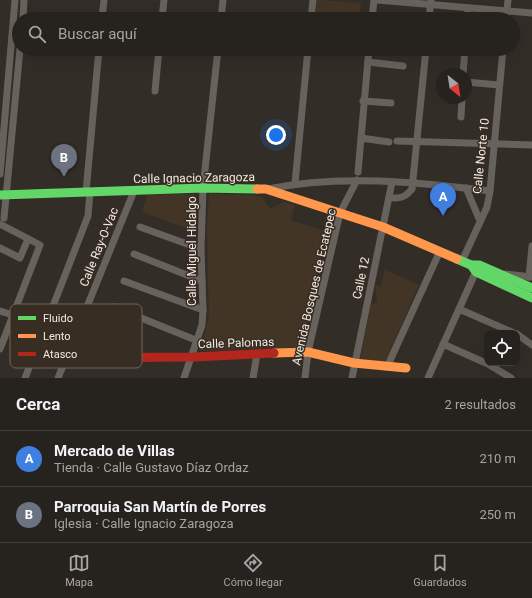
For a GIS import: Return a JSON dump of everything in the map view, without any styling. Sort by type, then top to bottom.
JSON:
[{"type":"street","points":[[14,12],[15,0]]},
{"type":"street","points":[[23,12],[24,0]]},
{"type":"street","points":[[103,12],[104,0]]},
{"type":"street","points":[[163,12],[164,0]]},
{"type":"street","points":[[222,12],[223,0]]},
{"type":"street","points":[[312,12],[313,0]]},
{"type":"street","points":[[373,12],[376,0],[430,3],[468,9],[520,12]]},
{"type":"street","points":[[507,11],[508,0]]},
{"type":"street","points":[[520,12],[532,13]]},
{"type":"street","points":[[0,174],[12,34]]},
{"type":"street","points":[[4,218],[3,195],[9,158],[19,56]]},
{"type":"street","points":[[54,304],[88,216],[88,192],[98,56]]},
{"type":"street","points":[[155,91],[158,56]]},
{"type":"street","name":"Calle Miguel Hidalgo","points":[[184,378],[198,341],[203,310],[201,249],[203,188],[217,56]]},
{"type":"street","points":[[295,183],[307,56]]},
{"type":"street","points":[[358,172],[368,56]]},
{"type":"street","points":[[389,197],[402,198],[408,194],[413,184],[425,56]]},
{"type":"street","points":[[464,68],[465,56]]},
{"type":"street","name":"Calle Norte 10","points":[[428,378],[459,309],[472,265],[480,221],[487,207],[490,191],[502,56]]},
{"type":"street","points":[[368,62],[403,66]]},
{"type":"street","points":[[472,83],[499,85]]},
{"type":"street","points":[[364,101],[391,103]]},
{"type":"street","points":[[461,117],[462,104]]},
{"type":"street","points":[[361,138],[389,142]]},
{"type":"street","points":[[397,141],[532,145]]},
{"type":"street","points":[[1,158],[9,158]]},
{"type":"street","points":[[266,189],[295,183],[357,180],[490,191]]},
{"type":"street","name":"Avenida Bosques de Ecatepec","points":[[305,378],[308,352],[340,213],[357,180]]},
{"type":"street","name":"Calle 12","points":[[352,378],[392,182]]},
{"type":"street","name":"Calle Ignacio Zaragoza","points":[[3,195],[203,188],[266,189],[383,227],[472,265]]},
{"type":"street","points":[[466,188],[480,221]]},
{"type":"street","name":"Calle Ray-O-Vac","points":[[88,304],[134,190]]},
{"type":"street","points":[[0,224],[40,245],[16,304]]},
{"type":"street","points":[[140,226],[201,249]]},
{"type":"street","points":[[0,248],[20,258],[28,240]]},
{"type":"street","points":[[472,265],[500,273],[531,277],[532,246]]},
{"type":"street","points":[[387,366],[440,251]]},
{"type":"street","points":[[134,254],[202,281]]},
{"type":"street","points":[[472,265],[532,298]]},
{"type":"street","points":[[500,273],[532,288]]},
{"type":"street","points":[[124,281],[203,310]]},
{"type":"street","points":[[459,309],[507,330]]},
{"type":"street","points":[[0,310],[10,314]]},
{"type":"street","points":[[142,318],[198,341]]},
{"type":"street","points":[[0,348],[10,320]]},
{"type":"street","points":[[520,336],[532,345]]},
{"type":"street","points":[[443,344],[488,364],[511,378]]},
{"type":"street","name":"Calle Palomas","points":[[142,357],[193,357],[308,352],[354,363],[406,368]]},
{"type":"street","points":[[253,378],[258,354]]},
{"type":"street","points":[[25,378],[29,368]]},
{"type":"street","name":"Calle Ray-O-Vac","points":[[58,378],[62,368]]},
{"type":"shaded area","points":[[317,0],[361,3],[360,12],[316,12]]},
{"type":"shaded area","points":[[195,194],[194,231],[142,212],[148,195]]},
{"type":"shaded area","points":[[209,194],[253,195],[262,197],[270,209],[283,202],[295,205],[291,220],[327,232],[302,347],[200,351],[209,316],[207,232]]},
{"type":"shaded area","points":[[385,270],[419,285],[385,362],[360,359],[371,304],[377,303],[375,285],[381,286]]},
{"type":"traffic: fast","points":[[0,195],[203,188],[257,189]]},
{"type":"traffic: fast","points":[[457,259],[471,265],[476,272],[532,298]]},
{"type":"traffic: fast","points":[[471,265],[479,265],[532,288]]},
{"type":"traffic: slow","points":[[257,189],[266,189],[383,227],[457,259]]},
{"type":"traffic: slow","points":[[274,353],[308,352],[354,363],[406,368]]},
{"type":"traffic: jam","points":[[142,357],[193,357],[274,353]]},
{"type":"place","name":"Parroquia San Martín de Porres","points":[[64,177]]},
{"type":"place","name":"Mercado de Villas","points":[[443,216]]}]
